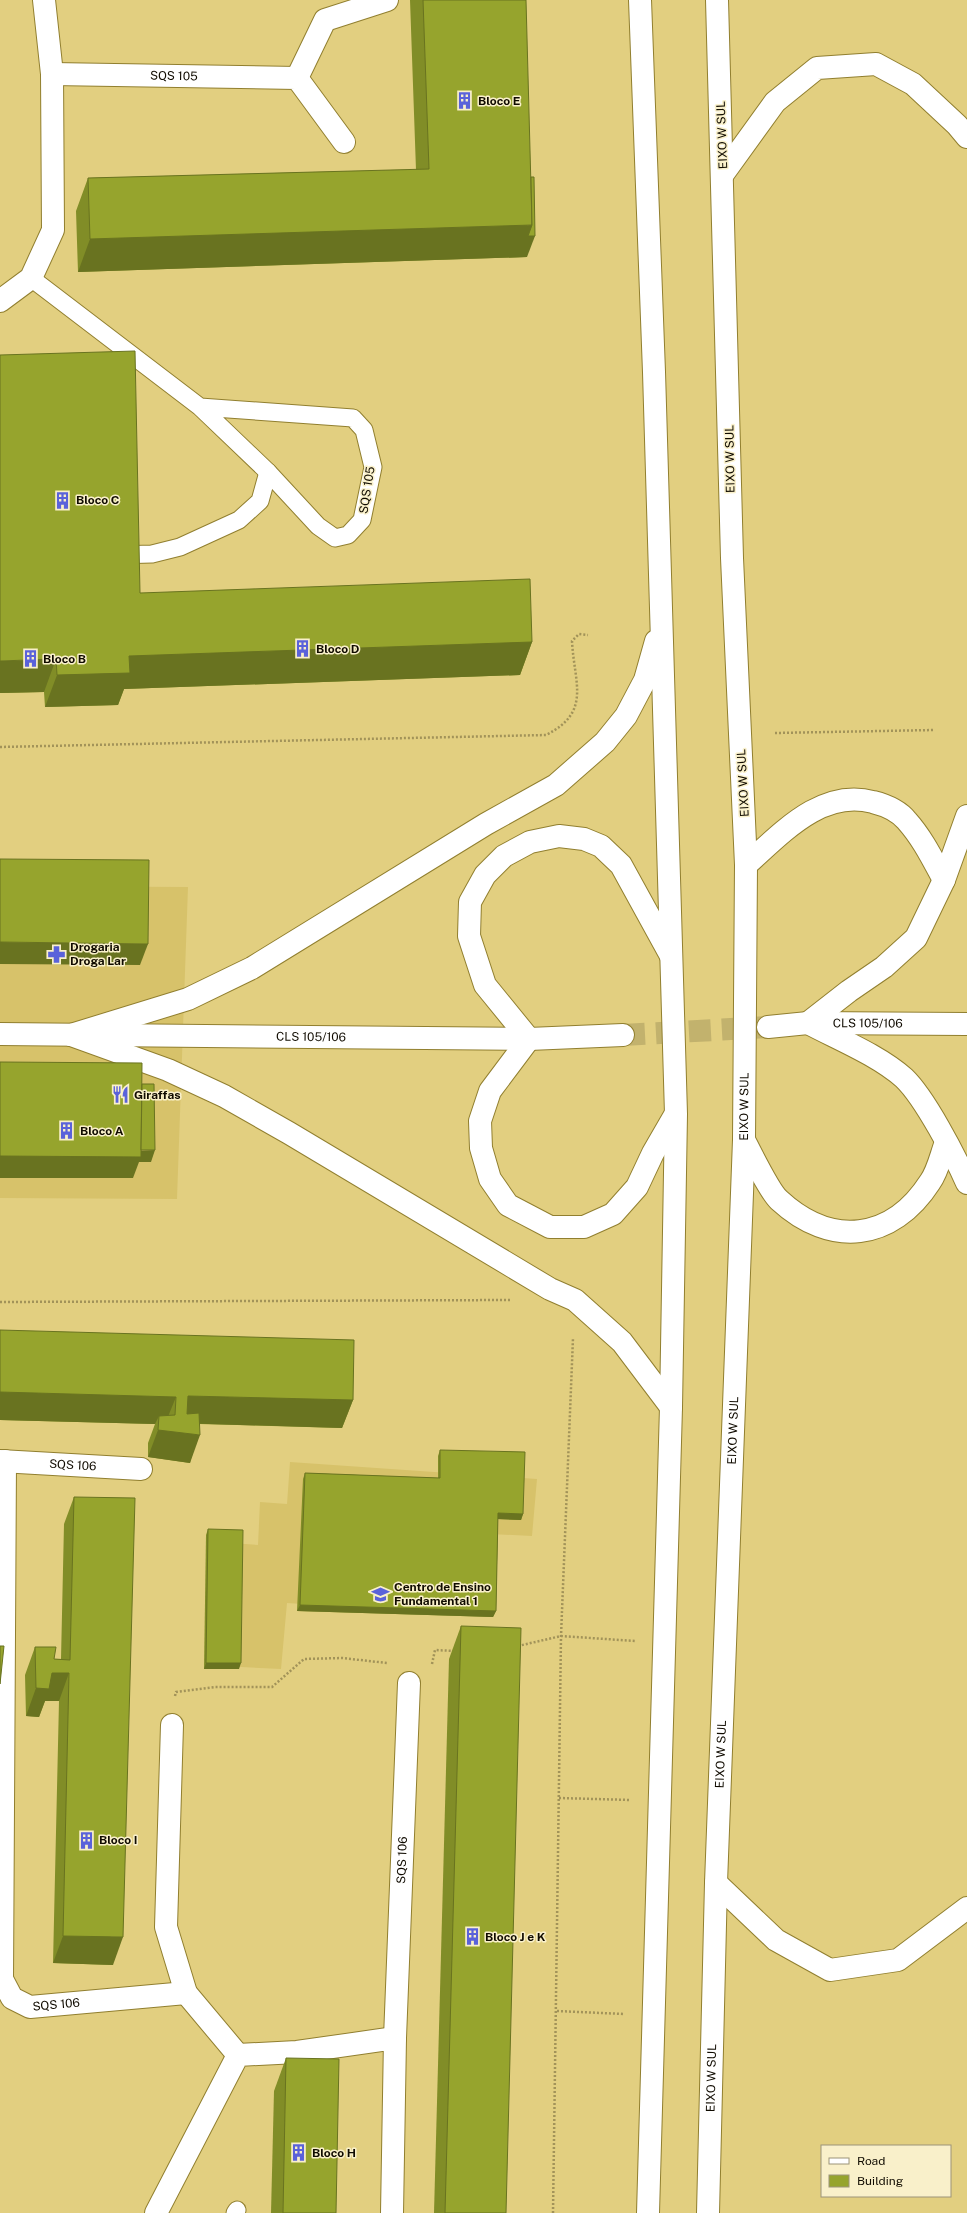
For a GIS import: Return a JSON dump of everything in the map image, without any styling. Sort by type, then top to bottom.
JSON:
[{"type":"main road","points":[[0,301],[31,278],[53,230],[52,74],[44,0]]},
{"type":"main road","points":[[344,142],[297,78],[325,20],[387,0]]},
{"type":"main road","points":[[640,0],[662,618],[673,960],[676,1114],[671,1407],[648,2213]]},
{"type":"main road","name":"EIXO W SUL","points":[[708,2213],[716,1883],[744,1140],[746,865],[732,558],[724,174],[717,0]]},
{"type":"main road","points":[[724,174],[775,102],[817,68],[876,64],[912,84],[957,125],[967,137]]},
{"type":"main road","name":"SQS 105","points":[[52,74],[297,78]]},
{"type":"main road","points":[[71,1035],[188,999],[252,968],[486,824],[556,785],[605,742],[626,716],[645,680],[662,618]]},
{"type":"main road","points":[[746,865],[779,835],[812,811],[835,801],[858,798],[886,805],[906,819],[923,841],[944,880]]},
{"type":"main road","points":[[967,816],[944,880],[916,938],[884,968],[849,991],[808,1023],[873,1057],[904,1078],[921,1100],[946,1142],[967,1183]]},
{"type":"main road","points":[[673,960],[621,865],[601,846],[584,838],[559,836],[530,842],[504,856],[485,875],[470,902],[469,936],[485,985],[529,1039],[490,1091],[480,1121],[481,1148],[490,1179],[508,1205],[550,1227],[584,1227],[613,1214],[637,1187],[653,1153],[676,1114]]},
{"type":"main road","name":"CLS 105/106","points":[[768,1027],[808,1023],[967,1024]]},
{"type":"main road","name":"CLS 105/106","points":[[0,1034],[529,1039],[623,1035]]},
{"type":"main road","points":[[71,1035],[168,1070],[224,1096],[550,1288],[575,1300],[622,1342],[671,1407]]},
{"type":"main road","points":[[744,1140],[778,1199],[806,1219],[832,1230],[863,1232],[889,1223],[911,1208],[931,1180],[946,1142]]},
{"type":"main road","name":"SQS 106","points":[[141,1469],[2,1461],[2,1979],[12,1998],[30,2007],[186,1993]]},
{"type":"main road","name":"SQS 106","points":[[392,2213],[395,2038],[409,1683]]},
{"type":"main road","points":[[172,1725],[166,1926],[186,1993],[238,2054]]},
{"type":"main road","points":[[716,1883],[776,1940],[830,1970],[898,1960],[967,1908]]},
{"type":"main road","points":[[238,2054],[297,2052],[395,2038]]},
{"type":"main road","points":[[156,2213],[238,2054]]},
{"type":"lane","name":"SQS 105","points":[[31,278],[200,407],[268,472],[318,526],[335,538],[348,534],[362,520],[373,467],[364,430],[353,418],[200,407]]},
{"type":"lane","points":[[96,556],[152,554],[173,549],[239,520],[260,501],[268,472]]},
{"type":"path","points":[[0,747],[546,735],[561,728],[572,716],[577,705],[572,641],[579,634],[588,635]]},
{"type":"path","points":[[775,733],[934,730]]},
{"type":"path","points":[[0,1302],[511,1300]]},
{"type":"path","points":[[553,2213],[561,1636],[575,1300]]},
{"type":"path","points":[[559,1798],[660,1801]]},
{"type":"path","points":[[557,2011],[653,2016]]},
{"type":"shaded area","points":[[0,886],[188,887],[177,1199],[0,1198]]},
{"type":"shaded area","points":[[290,1462],[537,1479],[532,1536],[490,1534],[483,1616],[287,1603],[281,1669],[222,1666],[231,1543],[258,1545],[260,1502],[287,1504]]},
{"type":"building","name":"Bloco E","points":[[423,0],[526,0],[532,225],[90,239],[88,178],[429,169]]},
{"type":"building","points":[[531,177],[534,177],[535,236],[528,236],[532,225]]},
{"type":"building","name":"Bloco C","points":[[135,351],[140,593],[530,579],[532,642],[129,656],[130,673],[57,675],[56,659],[0,661],[0,355]]},
{"type":"building","points":[[0,859],[149,860],[148,944],[0,942]]},
{"type":"building","name":"Bloco A","points":[[0,1062],[142,1063],[141,1157],[0,1156]]},
{"type":"building","points":[[142,1084],[154,1084],[155,1150],[141,1150]]},
{"type":"building","points":[[0,1330],[354,1340],[353,1400],[188,1396],[187,1414],[199,1413],[200,1435],[158,1430],[159,1416],[175,1415],[176,1397],[0,1392]]},
{"type":"building","points":[[440,1450],[525,1452],[523,1514],[498,1513],[496,1611],[300,1605],[305,1473],[440,1478]]},
{"type":"building","name":"Bloco I","points":[[74,1497],[135,1498],[123,1937],[63,1936],[69,1673],[52,1673],[49,1689],[36,1688],[35,1647],[56,1647],[54,1659],[70,1660]]},
{"type":"building","points":[[208,1529],[243,1530],[241,1663],[206,1663]]},
{"type":"building","name":"Bloco J e K","points":[[461,1626],[521,1628],[506,2213],[445,2213]]},
{"type":"building","points":[[0,1646],[4,1646],[0,1684]]},
{"type":"building","name":"Bloco H","points":[[286,2058],[339,2059],[336,2213],[283,2213]]},
{"type":"tunnel","points":[[623,1035],[768,1027]]},
{"type":"place","name":"Bloco E","points":[[465,101]]},
{"type":"place","name":"Bloco C","points":[[63,500]]},
{"type":"place","name":"Bloco D","points":[[303,649]]},
{"type":"place","name":"Bloco B","points":[[30,659]]},
{"type":"place","name":"Drogaria Droga Lar","points":[[57,954]]},
{"type":"place","name":"Giraffas","points":[[121,1095]]},
{"type":"place","name":"Bloco A","points":[[67,1131]]},
{"type":"place","name":"Centro de Ensino Fundamental 1","points":[[381,1594]]},
{"type":"place","name":"Bloco I","points":[[86,1840]]},
{"type":"place","name":"Bloco J e K","points":[[472,1937]]},
{"type":"place","name":"Bloco H","points":[[299,2153]]}]
